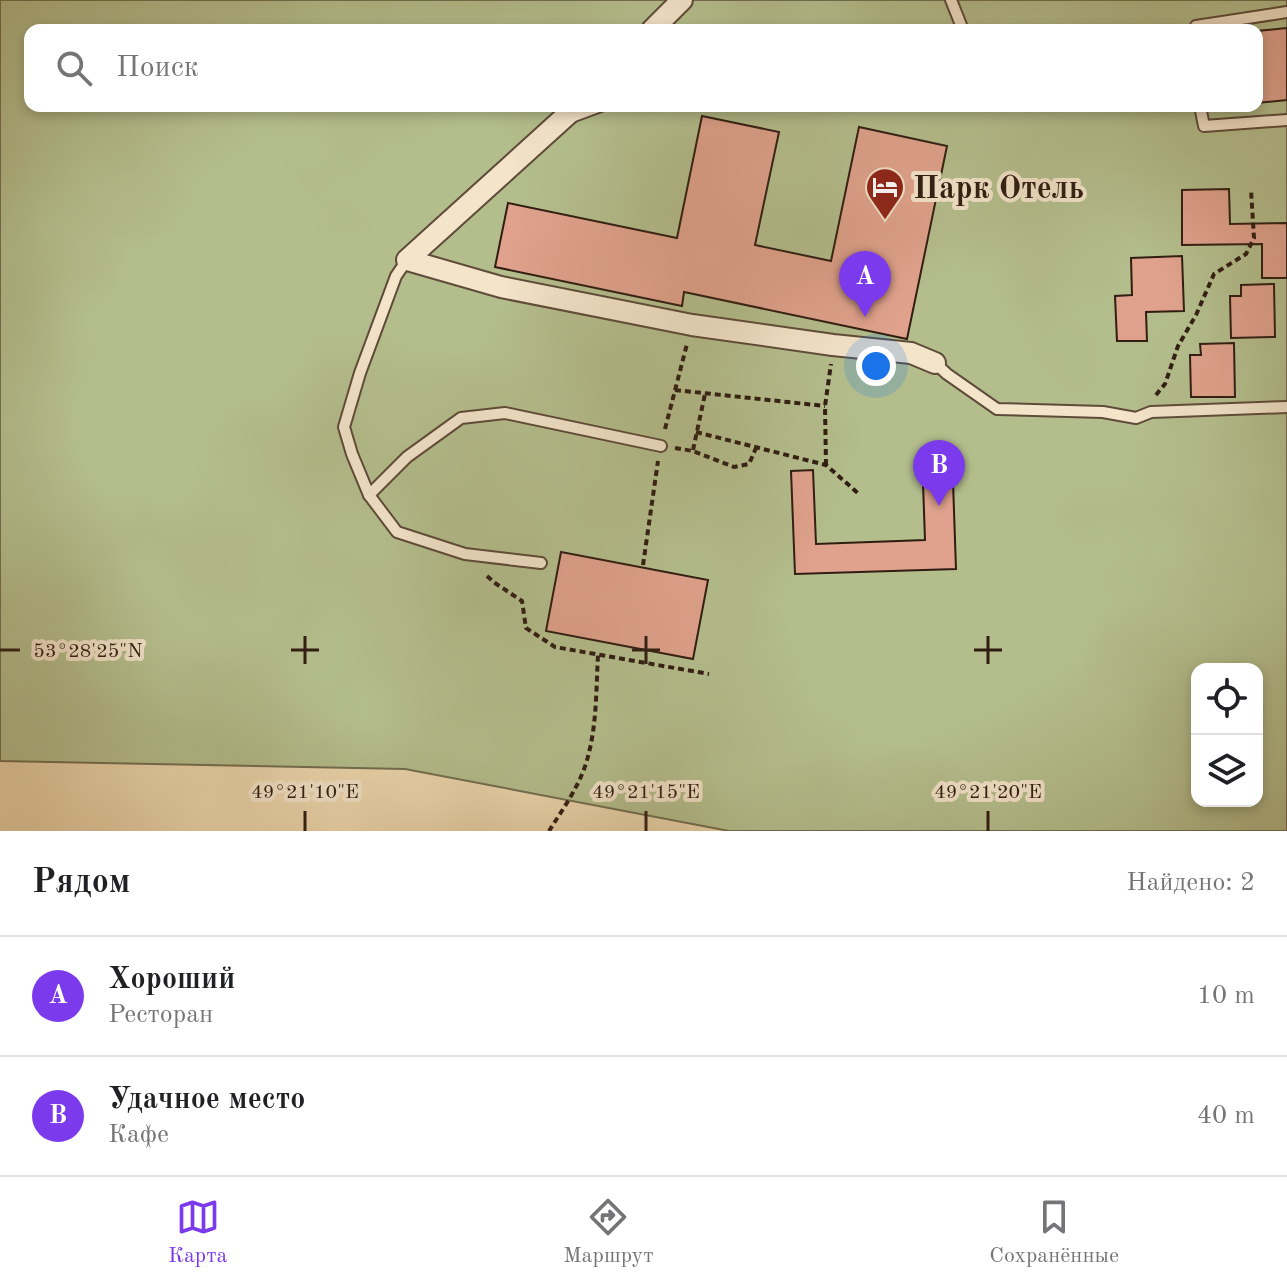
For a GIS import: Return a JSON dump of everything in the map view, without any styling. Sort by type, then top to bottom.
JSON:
[{"type":"street","points":[[658,24],[682,0]]},
{"type":"street","points":[[407,260],[571,112]]},
{"type":"street","points":[[407,260],[501,287],[692,325],[911,353],[935,363]]},
{"type":"lane","points":[[951,0],[961,24]]},
{"type":"lane","points":[[1209,24],[1287,12]]},
{"type":"lane","points":[[1201,112],[1204,126],[1287,120]]},
{"type":"lane","points":[[407,260],[396,276],[360,373],[344,427],[369,495],[397,532],[465,554],[541,563]]},
{"type":"lane","points":[[935,363],[997,409],[1103,412],[1136,418],[1151,412],[1287,407]]},
{"type":"lane","points":[[369,495],[407,457],[461,418],[505,413],[661,446]]},
{"type":"path","points":[[1136,418],[1165,384],[1178,346],[1214,274],[1246,254],[1254,238],[1251,190]]},
{"type":"path","points":[[643,565],[661,446],[692,325]]},
{"type":"path","points":[[826,465],[825,406],[833,345]]},
{"type":"path","points":[[675,390],[825,406]]},
{"type":"path","points":[[705,394],[693,451],[734,467],[749,464],[757,448]]},
{"type":"path","points":[[696,432],[826,465],[860,495]]},
{"type":"path","points":[[465,554],[495,583],[522,601],[526,628],[555,647],[709,674]]},
{"type":"path","points":[[549,831],[587,762],[594,722],[598,655]]},
{"type":"green space","points":[[0,0],[1287,0],[1287,831],[729,831],[405,769],[0,761]]},
{"type":"building","points":[[1287,28],[1287,100],[1263,102],[1263,30]]},
{"type":"building","name":"Парк Отель","points":[[702,116],[779,132],[755,245],[831,261],[859,127],[947,146],[907,339],[684,292],[682,306],[495,267],[508,203],[677,238]]},
{"type":"building","points":[[1229,189],[1230,224],[1287,223],[1287,278],[1262,278],[1262,244],[1182,245],[1182,190]]},
{"type":"building","points":[[1182,256],[1184,311],[1146,312],[1147,341],[1117,341],[1115,296],[1132,295],[1131,258]]},
{"type":"building","points":[[1274,284],[1275,337],[1231,338],[1230,296],[1241,296],[1241,285]]},
{"type":"building","points":[[1234,343],[1235,397],[1191,397],[1190,355],[1201,355],[1200,344]]},
{"type":"building","points":[[952,453],[956,569],[795,574],[791,471],[813,470],[816,544],[925,540],[922,454]]},
{"type":"building","points":[[561,552],[708,580],[693,659],[546,631]]},
{"type":"place","name":"Парк Отель","points":[[885,221]]},
{"type":"place","name":"Хороший","points":[[865,317]]},
{"type":"place","name":"Удачное место","points":[[939,506]]}]
